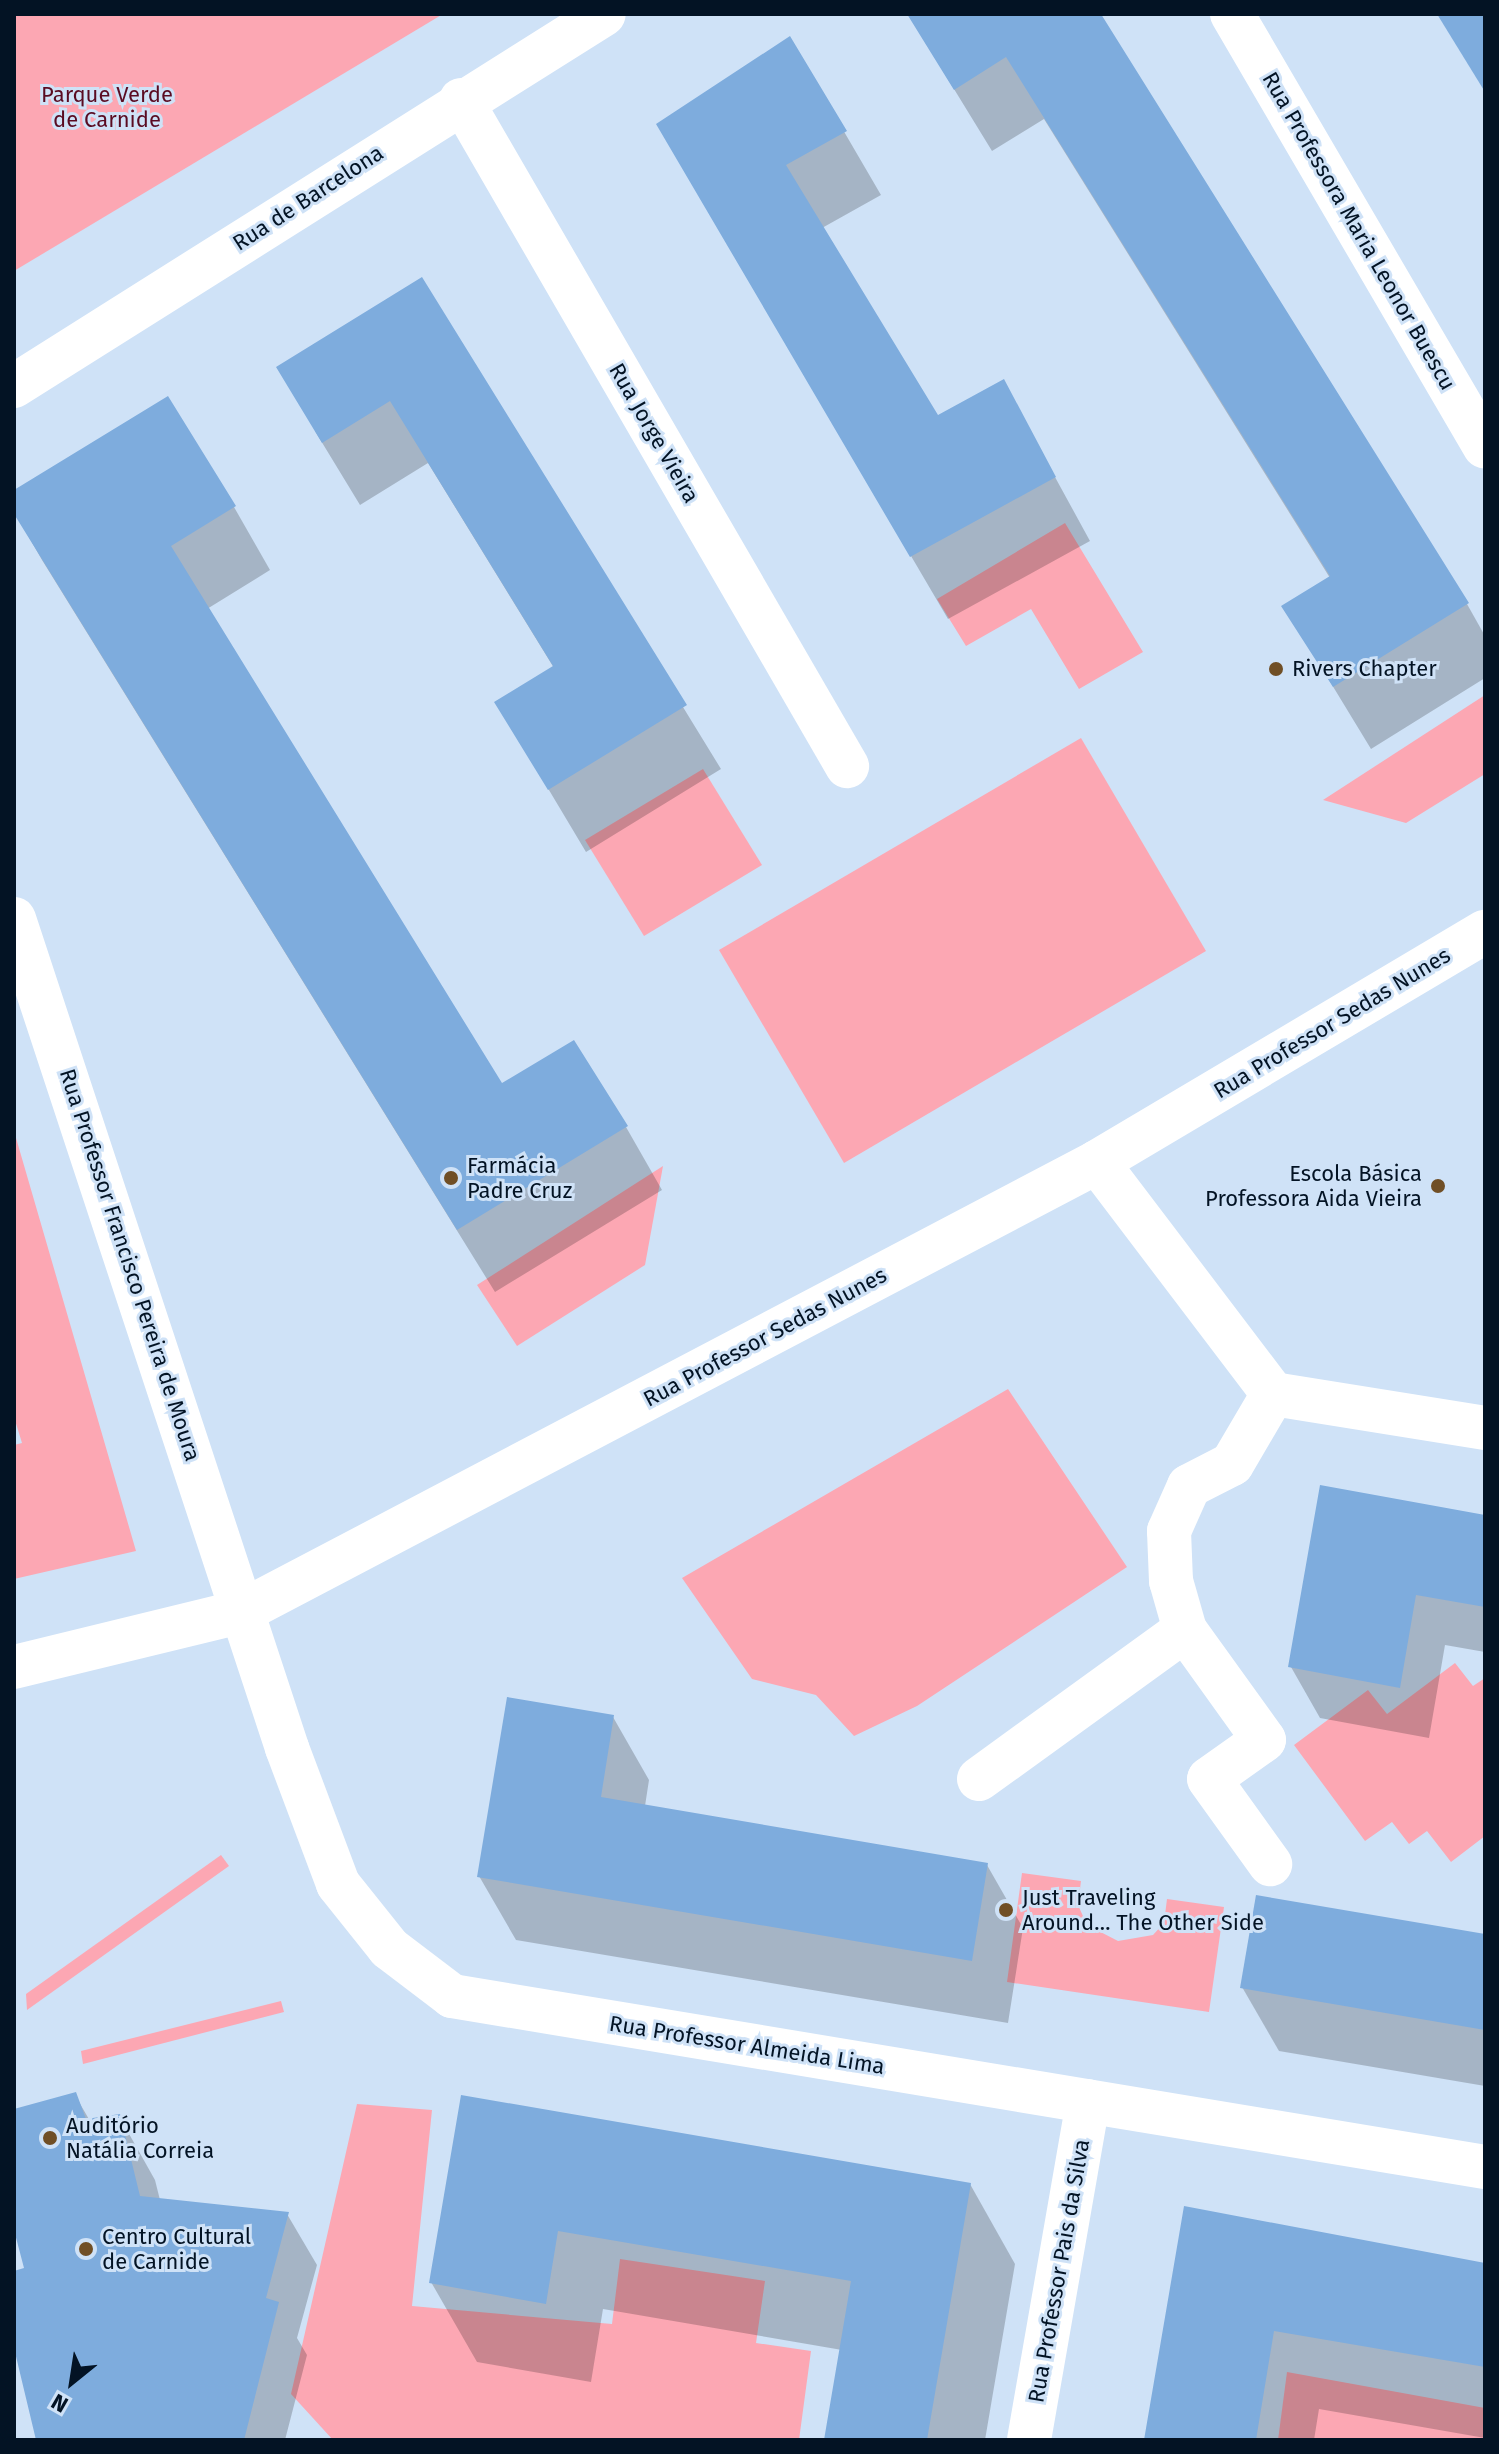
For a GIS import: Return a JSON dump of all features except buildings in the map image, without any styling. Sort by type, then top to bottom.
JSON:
[{"type":"street","name":"Rua de Barcelona","points":[[14,386],[461,100],[604,14]]},
{"type":"street","name":"Rua Professora Maria Leonor Buescu","points":[[1232,14],[1485,447]]},
{"type":"street","name":"Rua Jorge Vieira","points":[[461,100],[847,766]]},
{"type":"street","name":"Rua Professor Francisco Pereira de Moura","points":[[14,919],[243,1611]]},
{"type":"street","name":"Rua Professor Sedas Nunes","points":[[14,1667],[243,1611],[1097,1162],[1485,932]]},
{"type":"street","points":[[1097,1162],[1273,1394],[1485,1428]]},
{"type":"street","points":[[1270,1864],[1209,1779],[1264,1740],[1185,1630],[1171,1581],[1169,1531],[1189,1486],[1232,1464],[1273,1394]]},
{"type":"street","name":"Rua Professor Almeida Lima","points":[[243,1611],[287,1748],[338,1884],[389,1948],[452,1996],[1485,2167]]},
{"type":"street","points":[[979,1779],[1185,1630]]},
{"type":"street","name":"Rua Professor Pais da Silva","points":[[1029,2440],[1088,2101]]},
{"type":"green space","name":"Parque Verde de Carnide","points":[[14,14],[443,14],[14,271]]},
{"type":"green space","points":[[1065,523],[1143,652],[1079,689],[1031,609],[966,646],[937,599]]},
{"type":"green space","points":[[1485,695],[1485,774],[1406,823],[1323,800]]},
{"type":"green space","points":[[1081,738],[1206,951],[844,1163],[719,950]]},
{"type":"green space","points":[[703,769],[762,865],[644,936],[585,840]]},
{"type":"green space","points":[[14,1131],[136,1551],[14,1579],[14,1445],[22,1443],[14,1417]]},
{"type":"green space","points":[[663,1166],[645,1265],[517,1346],[477,1285]]},
{"type":"green space","points":[[1008,1389],[1127,1567],[917,1706],[854,1736],[816,1695],[752,1679],[682,1578]]},
{"type":"green space","points":[[1455,1663],[1473,1686],[1485,1678],[1485,1836],[1451,1862],[1427,1831],[1409,1844],[1392,1822],[1365,1841],[1294,1745],[1368,1690],[1387,1714]]},
{"type":"green space","points":[[221,1855],[229,1866],[27,2010],[26,1994]]},
{"type":"green space","points":[[1022,1873],[1081,1881],[1078,1905],[1087,1925],[1118,1941],[1153,1935],[1164,1923],[1167,1899],[1224,1907],[1209,2012],[1007,1982]]},
{"type":"green space","points":[[281,2001],[284,2012],[83,2064],[81,2051]]},
{"type":"green space","points":[[357,2104],[432,2110],[412,2306],[612,2324],[620,2259],[765,2281],[756,2343],[811,2351],[799,2440],[333,2440],[291,2394]]},
{"type":"green space","points":[[1287,2372],[1485,2408],[1485,2440],[1278,2440]]},
{"type":"place","name":"Rivers Chapter","points":[[1276,669]]},
{"type":"place","name":"Farmácia Padre Cruz","points":[[451,1178]]},
{"type":"place","name":"Escola Básica Professora Aida Vieira","points":[[1438,1186]]},
{"type":"place","name":"Just Traveling Around… The Other Side","points":[[1006,1910]]},
{"type":"place","name":"Auditório Natália Correia","points":[[50,2138]]},
{"type":"place","name":"Centro Cultural de Carnide","points":[[86,2249]]}]
